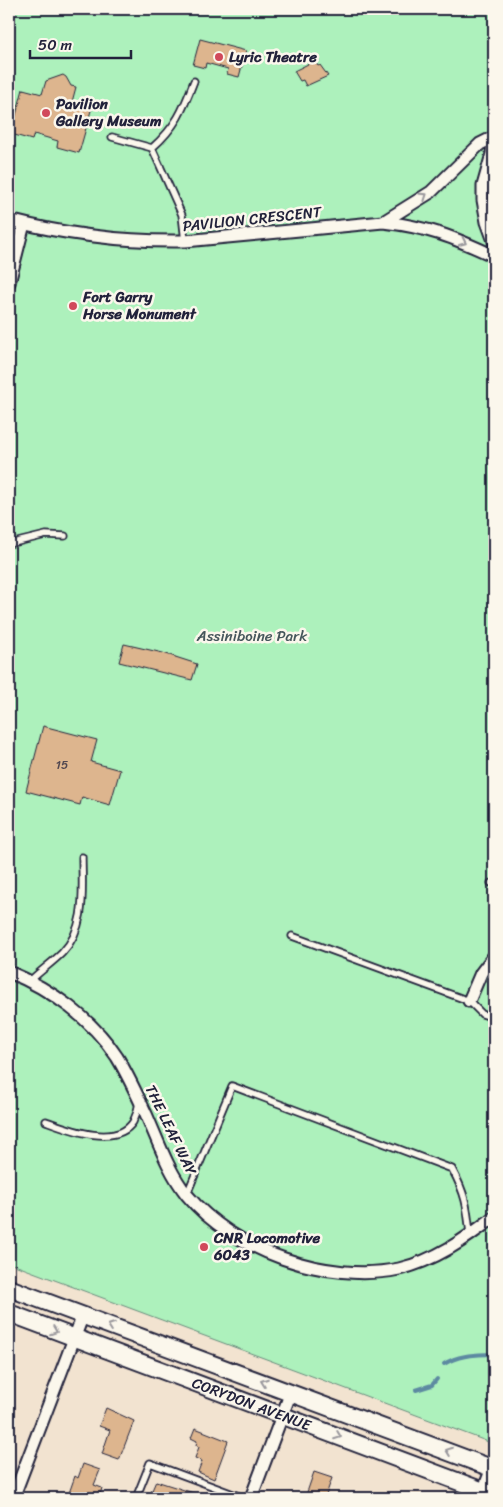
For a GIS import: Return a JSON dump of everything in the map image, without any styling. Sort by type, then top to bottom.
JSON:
[{"type":"main road","name":"CORYDON AVENUE","points":[[9,1288],[493,1468]]},
{"type":"main road","name":"CORYDON AVENUE","points":[[9,1313],[282,1415],[486,1495]]},
{"type":"street","points":[[383,222],[431,192],[480,144],[494,136]]},
{"type":"street","points":[[494,136],[492,154],[483,186],[483,200],[487,222],[494,241]]},
{"type":"street","name":"PAVILION CRESCENT","points":[[9,220],[62,232],[138,241],[185,241],[383,222],[408,224],[441,233],[494,256]]},
{"type":"street","points":[[9,283],[24,224]]},
{"type":"street","points":[[469,1001],[482,973],[494,956]]},
{"type":"street","name":"THE LEAF WAY","points":[[9,972],[30,981],[52,994],[94,1029],[117,1057],[140,1101],[175,1177],[187,1194],[202,1211],[218,1224],[257,1247],[278,1257],[300,1263],[364,1273],[400,1268],[437,1255],[494,1217]]},
{"type":"street","points":[[13,1498],[83,1316]]},
{"type":"street","points":[[251,1498],[291,1392]]},
{"type":"street","points":[[486,1495],[493,1468]]},
{"type":"lane","points":[[152,148],[166,135],[182,113],[194,81]]},
{"type":"lane","points":[[112,137],[152,148]]},
{"type":"lane","points":[[152,148],[182,215],[185,241]]},
{"type":"lane","points":[[9,544],[46,535],[65,536]]},
{"type":"lane","points":[[30,981],[62,953],[71,942],[78,928],[82,910],[82,858]]},
{"type":"lane","points":[[292,936],[469,1001],[482,1014],[494,1018]]},
{"type":"lane","points":[[187,1194],[232,1086],[452,1169],[467,1203],[470,1234]]},
{"type":"lane","points":[[46,1121],[101,1136],[128,1128],[133,1122],[140,1101]]},
{"type":"lane","points":[[136,1498],[150,1463],[244,1498]]},
{"type":"green space","name":"Assiniboine Park","points":[[9,9],[494,9],[494,1444],[9,1263]]},
{"type":"building","name":"Lyric Theatre","points":[[200,39],[246,51],[239,77],[227,74],[228,69],[206,63],[205,68],[193,65]]},
{"type":"building","points":[[314,61],[318,66],[320,65],[328,76],[306,86],[303,80],[300,81],[294,71]]},
{"type":"building","points":[[63,75],[71,86],[76,87],[72,102],[92,107],[79,153],[57,147],[58,141],[34,134],[32,140],[11,134],[23,89],[42,94],[46,81]]},
{"type":"building","points":[[124,644],[163,653],[197,664],[192,680],[119,662]]},
{"type":"building","points":[[43,726],[97,740],[91,762],[120,770],[110,805],[82,797],[80,805],[26,791]]},
{"type":"building","points":[[106,1408],[134,1421],[119,1460],[102,1454],[110,1430],[99,1426]]},
{"type":"building","points":[[195,1428],[228,1441],[214,1479],[198,1472],[202,1461],[195,1458],[199,1447],[196,1445],[197,1441],[191,1438]]},
{"type":"building","points":[[83,1464],[100,1470],[94,1485],[102,1488],[99,1498],[74,1498],[68,1496],[75,1476],[78,1478]]},
{"type":"building","points":[[314,1472],[332,1478],[325,1498],[305,1498]]},
{"type":"building","points":[[156,1481],[203,1496],[202,1498],[155,1498],[150,1495]]},
{"type":"waterway","points":[[444,1364],[462,1357],[494,1354]]},
{"type":"waterway","points":[[416,1390],[432,1385],[437,1379]]},
{"type":"place","name":"Lyric Theatre","points":[[219,57]]},
{"type":"place","name":"Pavilion Gallery Museum","points":[[46,113]]},
{"type":"place","name":"Fort Garry Horse Monument","points":[[73,306]]},
{"type":"place","name":"CNR Locomotive 6043","points":[[204,1247]]}]
